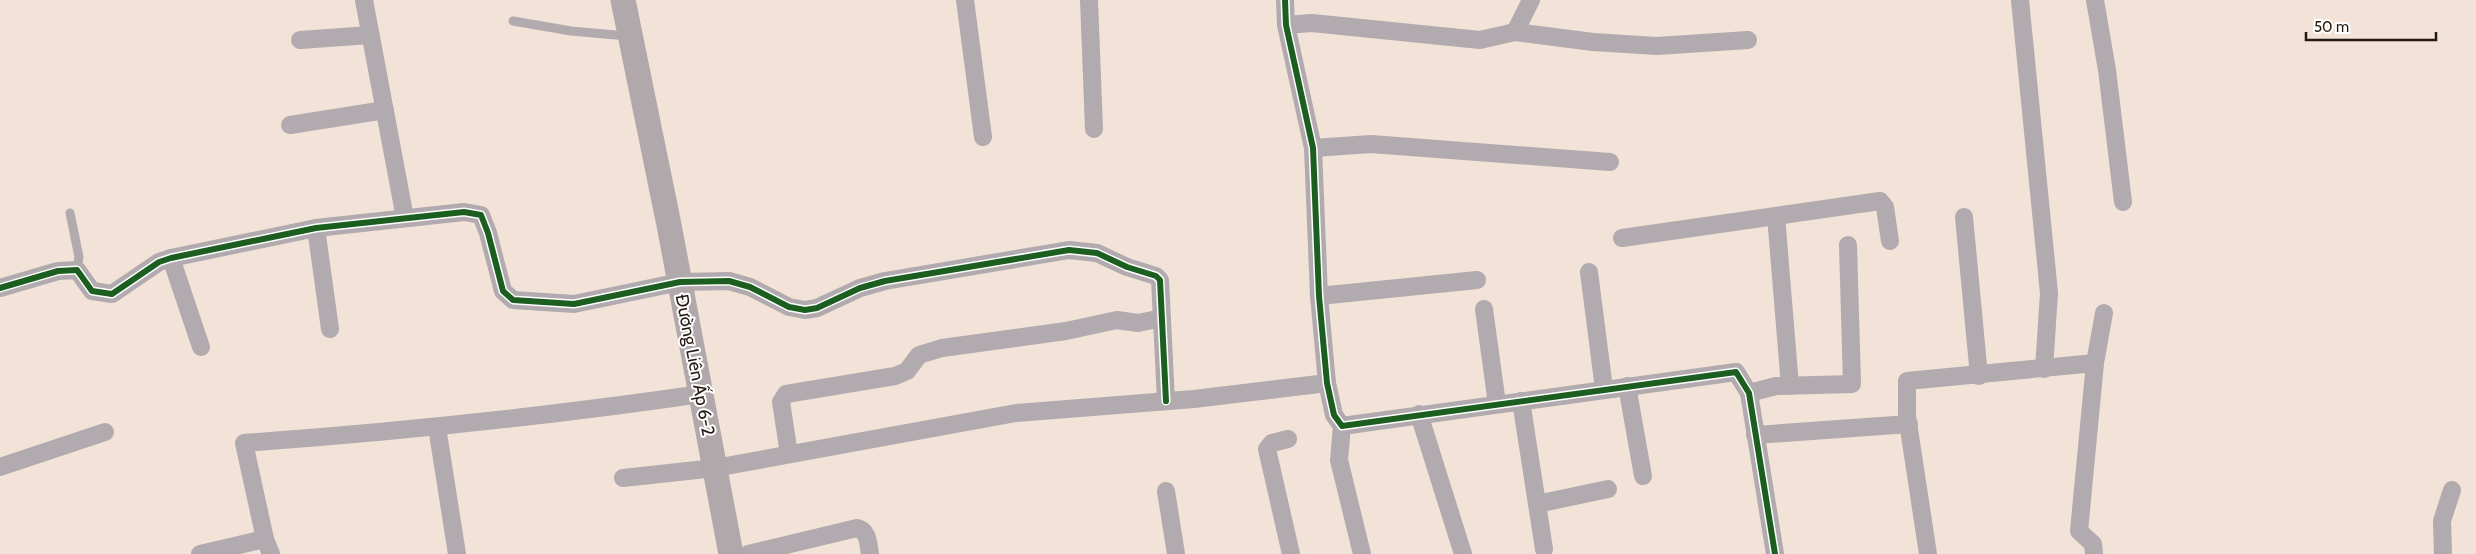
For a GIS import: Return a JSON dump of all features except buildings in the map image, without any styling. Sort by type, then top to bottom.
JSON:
[{"type":"street","points":[[364,0],[405,218]]},
{"type":"street","name":"Đường Liên Ấp 6-2","points":[[623,0],[680,282],[731,554]]},
{"type":"street","points":[[965,0],[983,138]]},
{"type":"street","points":[[1089,0],[1094,129]]},
{"type":"street","points":[[1285,0],[1286,25],[1313,148],[1319,296],[1327,383],[1334,415],[1342,426],[1340,460],[1362,554]]},
{"type":"street","points":[[1515,32],[1531,0]]},
{"type":"street","points":[[2020,0],[2049,293],[2044,369]]},
{"type":"street","points":[[2095,0],[2107,70],[2123,202]]},
{"type":"street","points":[[1286,25],[1312,23],[1480,40],[1515,32],[1593,42],[1657,46],[1748,40]]},
{"type":"street","points":[[300,40],[370,35]]},
{"type":"street","points":[[290,125],[385,110]]},
{"type":"street","points":[[1313,148],[1371,144],[1610,162]]},
{"type":"street","points":[[1622,238],[1880,201],[1885,207],[1890,240]]},
{"type":"street","points":[[0,288],[58,272],[77,270],[92,291],[112,294],[159,262],[171,258],[316,228],[464,212],[481,215],[488,233],[503,292],[513,300],[574,304],[680,282],[737,282],[789,307],[805,310],[817,308],[860,288],[885,281],[1069,250],[1089,251],[1127,268],[1157,277],[1162,286],[1166,401]]},
{"type":"street","points":[[1776,216],[1790,386]]},
{"type":"street","points":[[1964,217],[1979,376]]},
{"type":"street","points":[[316,228],[330,329]]},
{"type":"street","points":[[1749,393],[1776,386],[1852,384],[1848,246]]},
{"type":"street","points":[[171,258],[200,347]]},
{"type":"street","points":[[1589,272],[1604,389]]},
{"type":"street","points":[[1319,296],[1477,280]]},
{"type":"street","points":[[1484,309],[1497,404]]},
{"type":"street","points":[[2094,554],[2094,544],[2079,531],[2095,363],[2104,313]]},
{"type":"street","points":[[789,454],[781,402],[786,394],[895,376],[907,371],[919,355],[942,348],[1066,332],[1116,320],[1138,323],[1162,318]]},
{"type":"street","points":[[1928,554],[1909,424],[1907,381],[1979,376],[2095,363]]},
{"type":"street","points":[[1342,426],[1520,400],[1736,372],[1749,393],[1775,554]]},
{"type":"street","points":[[623,478],[715,468],[1016,413],[1166,401],[1327,383]]},
{"type":"street","points":[[1627,386],[1643,476]]},
{"type":"street","points":[[200,554],[268,546],[244,443],[437,427],[560,414],[701,394]]},
{"type":"street","points":[[1520,400],[1544,549]]},
{"type":"street","points":[[1419,414],[1463,554]]},
{"type":"street","points":[[1755,435],[1909,424]]},
{"type":"street","points":[[437,427],[458,554]]},
{"type":"street","points":[[0,467],[105,432]]},
{"type":"street","points":[[1288,439],[1272,443],[1267,449],[1291,554]]},
{"type":"street","points":[[1537,504],[1608,489]]},
{"type":"street","points":[[2443,554],[2442,521],[2452,490]]},
{"type":"street","points":[[1166,491],[1176,554]]},
{"type":"street","points":[[748,554],[858,528],[864,531],[867,536],[870,554]]},
{"type":"lane","points":[[513,21],[571,31],[630,36]]},
{"type":"lane","points":[[70,213],[79,257],[77,270]]},
{"type":"cycle path","points":[[1285,0],[1286,25],[1313,148],[1319,296],[1327,383],[1334,415],[1342,426],[1736,372],[1749,393],[1775,554]]},
{"type":"cycle path","points":[[0,288],[58,271],[77,270],[92,291],[112,294],[159,262],[171,258],[316,228],[464,212],[481,215],[488,233],[503,291],[513,300],[574,304],[680,282],[729,281],[750,287],[789,307],[805,310],[817,308],[860,288],[885,281],[1069,250],[1097,253],[1127,267],[1156,276],[1160,280],[1166,401]]}]
